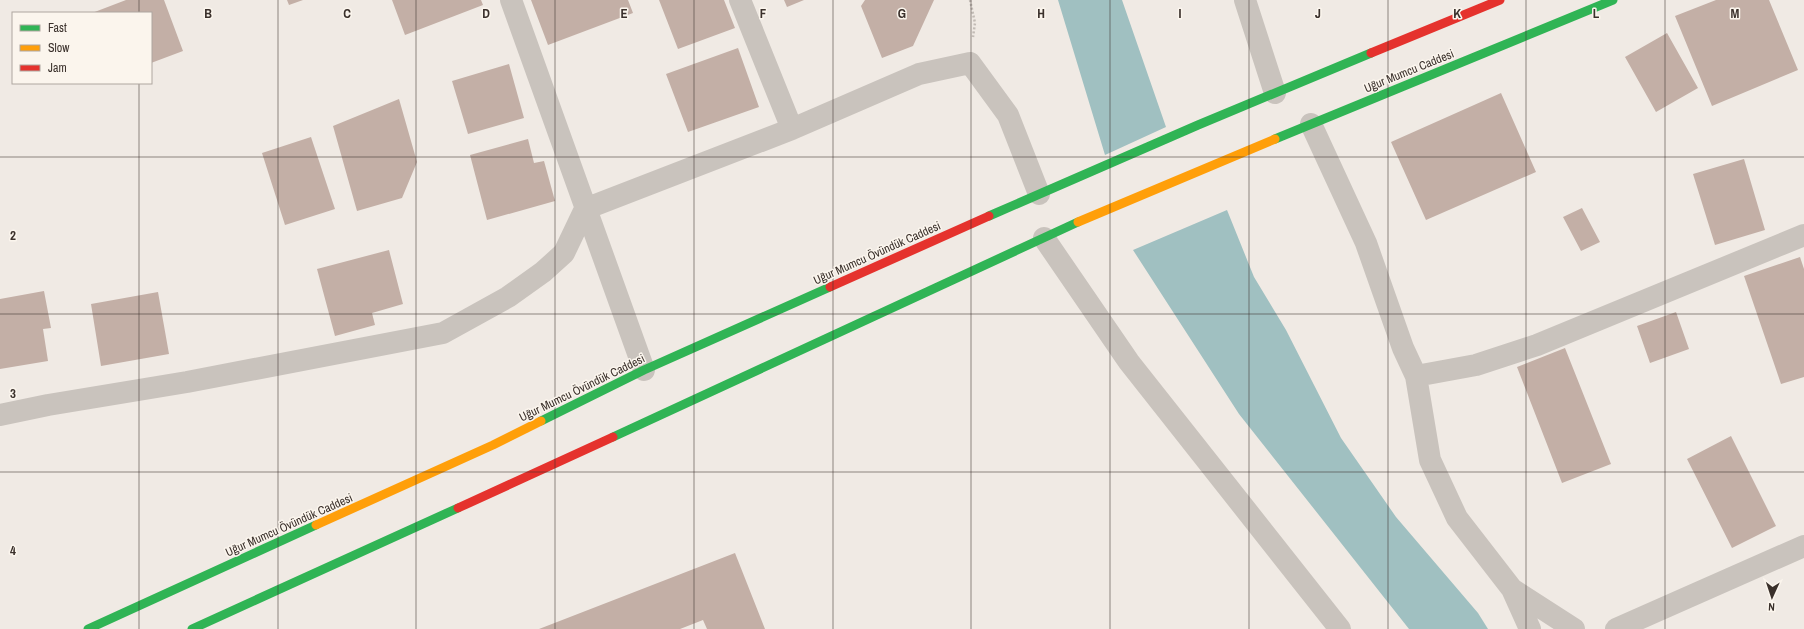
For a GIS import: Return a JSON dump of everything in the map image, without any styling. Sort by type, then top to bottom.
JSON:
[{"type":"street","points":[[511,0],[644,370]]},
{"type":"street","points":[[740,0],[792,129]]},
{"type":"street","points":[[1245,0],[1275,93],[1500,0]]},
{"type":"street","name":"Uğur Mumcu Caddesi","points":[[1044,238],[1106,209],[1613,0]]},
{"type":"street","points":[[0,415],[48,405],[202,379],[443,333],[508,297],[543,272],[564,253],[585,209],[792,129],[919,74],[970,63],[1008,115],[1039,194]]},
{"type":"street","name":"Uğur Mumcu Övündük Caddesi","points":[[88,629],[493,445],[644,370],[1088,172],[1275,93]]},
{"type":"street","points":[[1311,124],[1366,244],[1403,348],[1416,376],[1430,460],[1457,518],[1512,589],[1530,629]]},
{"type":"street","points":[[1416,376],[1476,365],[1538,345],[1804,235]]},
{"type":"street","points":[[192,629],[518,481],[1044,238],[1129,362],[1340,629]]},
{"type":"street","points":[[1628,627],[1804,546]]},
{"type":"street","points":[[1512,589],[1574,629]]},
{"type":"path","points":[[970,0],[975,23],[970,63]]},
{"type":"water","points":[[1058,0],[1122,0],[1166,127],[1105,155]]},
{"type":"water","points":[[1227,210],[1254,277],[1286,330],[1341,438],[1396,517],[1478,613],[1488,629],[1409,629],[1239,414],[1133,250]]},
{"type":"building","points":[[126,0],[164,0],[183,51],[152,63],[152,12],[95,12]]},
{"type":"building","points":[[287,0],[303,0],[289,5]]},
{"type":"building","points":[[392,0],[481,0],[483,5],[405,35]]},
{"type":"building","points":[[531,0],[628,0],[633,13],[548,45]]},
{"type":"building","points":[[659,0],[724,0],[735,28],[678,49]]},
{"type":"building","points":[[784,0],[804,0],[787,7]]},
{"type":"building","points":[[865,0],[934,0],[913,46],[882,58],[861,6]]},
{"type":"building","points":[[1716,0],[1769,0],[1798,70],[1712,106],[1675,16]]},
{"type":"building","points":[[1667,33],[1698,88],[1656,112],[1625,57]]},
{"type":"building","points":[[738,48],[759,107],[688,132],[666,74]]},
{"type":"building","points":[[509,64],[524,118],[468,134],[452,81]]},
{"type":"building","points":[[1501,93],[1536,172],[1426,220],[1391,142]]},
{"type":"building","points":[[399,99],[417,162],[402,198],[357,211],[333,126]]},
{"type":"building","points":[[311,137],[335,209],[285,225],[262,153]]},
{"type":"building","points":[[528,139],[534,163],[544,161],[555,201],[487,220],[470,155]]},
{"type":"building","points":[[1744,159],[1765,230],[1715,245],[1693,174]]},
{"type":"building","points":[[1582,208],[1600,242],[1581,251],[1563,217]]},
{"type":"building","points":[[389,250],[403,304],[372,313],[375,325],[335,336],[317,269]]},
{"type":"building","points":[[1800,257],[1804,269],[1804,377],[1781,384],[1744,276]]},
{"type":"building","points":[[44,291],[51,328],[43,329],[48,361],[0,369],[0,299]]},
{"type":"building","points":[[158,292],[169,354],[101,366],[91,304]]},
{"type":"building","points":[[1676,312],[1689,349],[1650,363],[1637,326]]},
{"type":"building","points":[[1565,348],[1611,464],[1562,483],[1517,367]]},
{"type":"building","points":[[1731,436],[1776,526],[1732,548],[1687,459]]},
{"type":"building","points":[[735,553],[765,629],[707,629],[703,620],[680,629],[539,629]]},
{"type":"traffic: fast","points":[[1275,139],[1613,0]]},
{"type":"traffic: fast","points":[[989,216],[1198,125],[1371,53]]},
{"type":"traffic: fast","points":[[613,437],[1078,222]]},
{"type":"traffic: fast","points":[[541,421],[644,370],[830,287]]},
{"type":"traffic: fast","points":[[192,629],[458,508]]},
{"type":"traffic: fast","points":[[88,629],[316,525]]},
{"type":"traffic: slow","points":[[1078,222],[1275,139]]},
{"type":"traffic: slow","points":[[316,525],[493,445],[541,421]]},
{"type":"traffic: jam","points":[[1371,53],[1500,0]]},
{"type":"traffic: jam","points":[[830,287],[989,216]]},
{"type":"traffic: jam","points":[[458,508],[613,437]]}]
